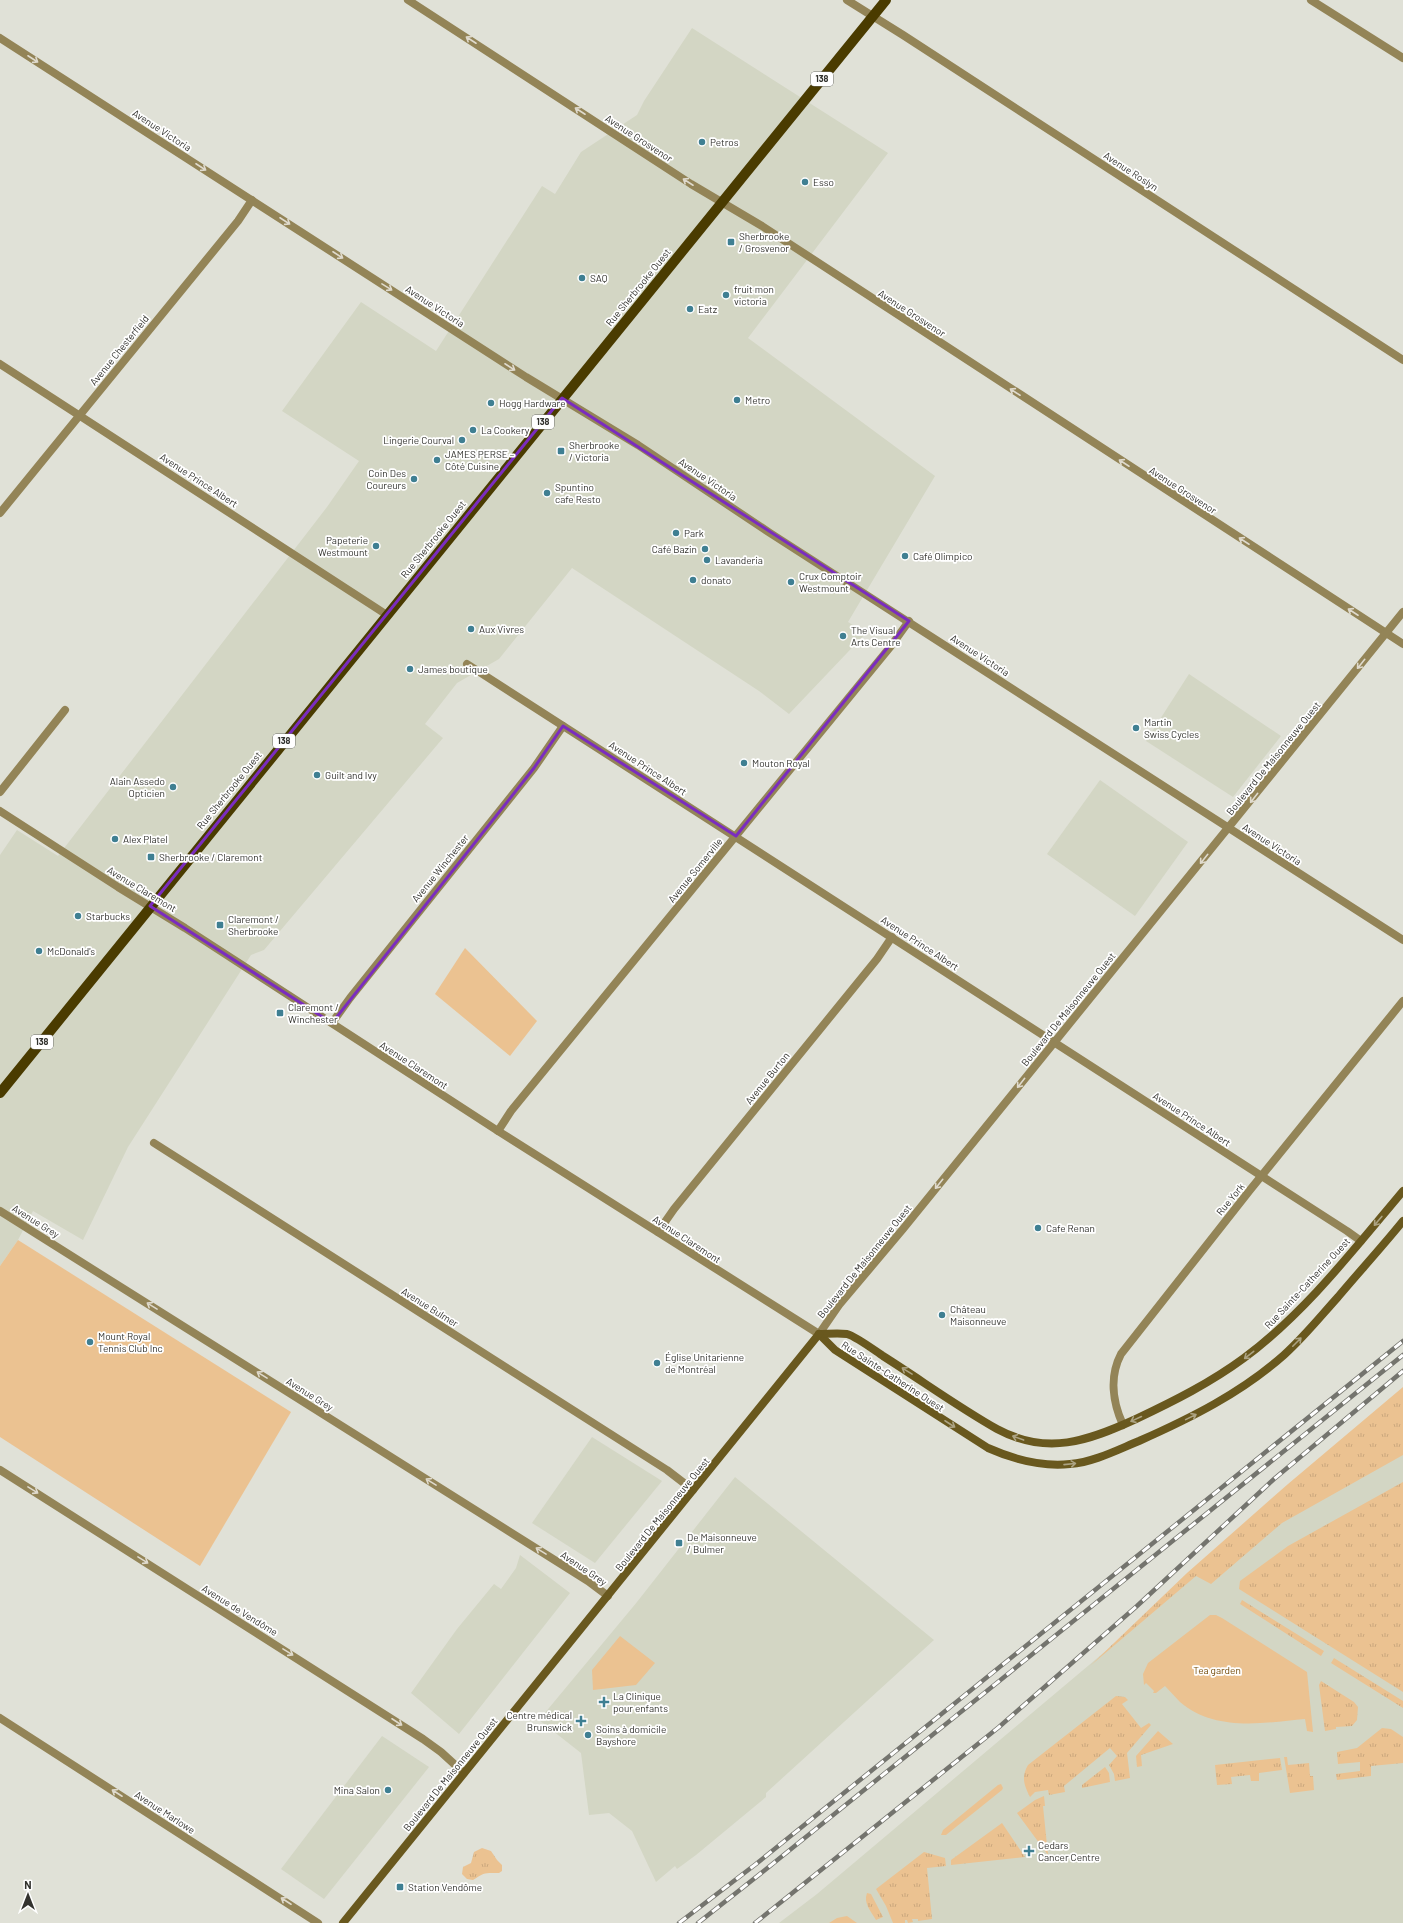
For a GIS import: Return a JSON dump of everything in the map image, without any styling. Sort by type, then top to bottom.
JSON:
[{"type":"main road","name":"Rue Sherbrooke Ouest","points":[[0,1093],[150,906],[886,0]]},
{"type":"main road","name":"Rue Sainte-Catherine Ouest","points":[[818,1334],[848,1334],[988,1423],[1009,1434],[1028,1441],[1054,1444],[1090,1438],[1123,1425],[1190,1392],[1244,1358],[1267,1340],[1302,1305],[1361,1241],[1403,1192]]},
{"type":"main road","name":"Rue Sainte-Catherine Ouest","points":[[818,1334],[835,1350],[988,1448],[1013,1458],[1036,1464],[1059,1465],[1082,1462],[1117,1450],[1198,1414],[1233,1393],[1260,1374],[1285,1354],[1306,1332],[1403,1221]]},
{"type":"main road","name":"Boulevard De Maisonneuve Ouest","points":[[342,1923],[608,1596],[818,1334]]},
{"type":"street","name":"Avenue Grosvenor","points":[[408,0],[722,202],[762,226],[1403,644]]},
{"type":"street","name":"Avenue Roslyn","points":[[846,0],[873,16],[1403,360]]},
{"type":"street","points":[[1311,0],[1403,58]]},
{"type":"street","name":"Avenue Victoria","points":[[0,38],[526,377],[626,437],[770,533],[909,621],[1228,829],[1403,940]]},
{"type":"street","name":"Avenue Chesterfield","points":[[0,513],[241,217],[252,200]]},
{"type":"street","name":"Avenue Prince Albert","points":[[0,364],[387,615]]},
{"type":"street","name":"Boulevard De Maisonneuve Ouest","points":[[818,1334],[839,1305],[903,1229],[1403,612]]},
{"type":"street","name":"Avenue Somerville","points":[[498,1131],[511,1111],[891,646],[909,621]]},
{"type":"street","name":"Avenue Prince Albert","points":[[468,664],[1263,1176],[1361,1241]]},
{"type":"street","points":[[0,792],[65,710]]},
{"type":"street","name":"Avenue Winchester","points":[[332,1023],[350,998],[534,768],[563,726]]},
{"type":"street","name":"Avenue Claremont","points":[[0,811],[498,1131],[818,1334]]},
{"type":"street","name":"Avenue Burton","points":[[658,1232],[674,1209],[877,959],[892,937]]},
{"type":"street","name":"Rue York","points":[[1123,1425],[1115,1403],[1114,1374],[1116,1364],[1121,1354],[1403,1001]]},
{"type":"street","name":"Avenue Bulmer","points":[[154,1143],[667,1470],[693,1490]]},
{"type":"street","name":"Avenue Grey","points":[[0,1210],[583,1578],[608,1596]]},
{"type":"street","name":"Avenue de Vendôme","points":[[0,1470],[423,1738],[464,1773]]},
{"type":"street","name":"Avenue Marlowe","points":[[0,1718],[318,1923]]},
{"type":"highlighted area","points":[[562,398],[909,621],[736,836],[563,726],[534,768],[332,1023],[150,906]]},
{"type":"shaded area","points":[[692,28],[888,153],[748,338],[935,476],[848,622],[866,633],[789,714],[759,691],[572,568],[499,659],[457,683],[425,724],[443,738],[264,950],[251,955],[128,1147],[83,1240],[33,1211],[18,1240],[0,1266],[0,855],[17,830],[58,856],[327,507],[359,461],[282,411],[361,302],[436,351],[542,186],[555,194],[581,152],[637,115],[644,101]]},
{"type":"shaded area","points":[[1189,674],[1281,736],[1233,797],[1146,741]]},
{"type":"shaded area","points":[[1100,780],[1188,842],[1135,916],[1047,854]]},
{"type":"shaded area","points":[[1403,1404],[1403,1923],[779,1923],[817,1894],[1329,1463]]},
{"type":"shaded area","points":[[592,1437],[662,1481],[595,1563],[532,1523]]},
{"type":"shaded area","points":[[735,1477],[934,1640],[766,1793],[766,1797],[696,1855],[677,1869],[675,1866],[656,1882],[632,1831],[609,1813],[589,1815],[581,1753],[539,1720],[637,1602]]},
{"type":"shaded area","points":[[520,1555],[570,1593],[459,1734],[411,1693],[457,1629],[494,1584],[501,1589],[516,1568]]},
{"type":"shaded area","points":[[382,1736],[429,1767],[324,1899],[281,1869]]},
{"type":"green space","points":[[465,948],[537,1021],[510,1056],[435,994]]},
{"type":"green space","name":"Mount Royal Tennis Club Inc","points":[[18,1240],[291,1412],[200,1566],[0,1437],[0,1266]]},
{"type":"green space","points":[[1403,1387],[1403,1455],[1282,1523],[1211,1584],[1196,1576],[1090,1666],[1187,1573],[1288,1484]]},
{"type":"green space","points":[[1403,1482],[1403,1692],[1239,1589],[1240,1581],[1288,1546]]},
{"type":"green space","points":[[1242,1600],[1324,1651],[1321,1656],[1240,1604]]},
{"type":"green space","name":"Tea garden","points":[[1210,1615],[1216,1615],[1222,1618],[1307,1672],[1313,1732],[1307,1731],[1305,1719],[1240,1723],[1224,1722],[1208,1718],[1194,1712],[1180,1702],[1165,1686],[1156,1693],[1153,1693],[1154,1691],[1146,1683],[1144,1685],[1143,1674],[1148,1663]]},
{"type":"green space","points":[[620,1636],[655,1663],[636,1685],[593,1690],[592,1670]]},
{"type":"green space","points":[[1334,1658],[1403,1701],[1403,1708],[1331,1663]]},
{"type":"green space","points":[[1321,1681],[1354,1702],[1358,1707],[1357,1720],[1352,1726],[1336,1727],[1336,1729],[1325,1731],[1319,1685]]},
{"type":"green space","points":[[1116,1696],[1125,1697],[1128,1700],[1122,1704],[1141,1728],[1149,1723],[1151,1725],[1127,1753],[1130,1778],[1115,1781],[1114,1774],[1109,1765],[1117,1756],[1110,1748],[1064,1786],[1065,1792],[1049,1795],[1048,1790],[1035,1792],[1030,1797],[1024,1781],[1028,1765]]},
{"type":"green space","points":[[1382,1728],[1391,1729],[1403,1737],[1403,1763],[1371,1766],[1371,1776],[1337,1780],[1336,1774],[1360,1771],[1360,1762],[1338,1764],[1337,1752],[1357,1748]]},
{"type":"green space","points":[[1158,1731],[1173,1744],[1141,1755],[1142,1766],[1137,1767],[1136,1756]]},
{"type":"green space","points":[[1284,1757],[1287,1757],[1288,1765],[1309,1763],[1310,1776],[1313,1776],[1314,1790],[1290,1793]]},
{"type":"green space","points":[[1280,1758],[1282,1770],[1259,1773],[1259,1781],[1251,1781],[1250,1775],[1231,1777],[1232,1784],[1217,1785],[1215,1765]]},
{"type":"green space","points":[[1105,1767],[1109,1773],[1110,1782],[1082,1788],[1082,1785]]},
{"type":"green space","points":[[1001,1784],[1003,1788],[1002,1790],[946,1835],[941,1835],[943,1830]]},
{"type":"green space","points":[[1044,1796],[1045,1806],[1043,1806],[1048,1855],[1017,1813],[1035,1800]]},
{"type":"green space","points":[[1002,1823],[1025,1857],[951,1865],[951,1860]]},
{"type":"green space","points":[[482,1848],[491,1851],[502,1865],[502,1871],[499,1873],[485,1874],[473,1880],[467,1879],[462,1874],[463,1867],[471,1863],[474,1852]]},
{"type":"green space","points":[[924,1852],[945,1858],[946,1866],[927,1868],[932,1919],[918,1921],[918,1919],[912,1919],[913,1922],[908,1923],[907,1920],[905,1920],[905,1923],[893,1923],[886,1906],[876,1889]]},
{"type":"green space","points":[[867,1893],[871,1894],[883,1917],[876,1920],[867,1904]]},
{"type":"green space","points":[[847,1916],[857,1923],[829,1923],[837,1918]]},
{"type":"railway","points":[[679,1923],[756,1864],[1403,1341]]},
{"type":"railway","points":[[698,1923],[1403,1355]]},
{"type":"railway","points":[[755,1923],[999,1727],[1137,1606],[1274,1479],[1403,1371]]},
{"type":"place","name":"Petros","points":[[702,142]]},
{"type":"place","name":"Esso","points":[[805,182]]},
{"type":"place","name":"Sherbrooke / Grosvenor","points":[[731,242]]},
{"type":"place","name":"SAQ","points":[[582,278]]},
{"type":"place","name":"fruit mon victoria","points":[[726,295]]},
{"type":"place","name":"Eatz","points":[[690,309]]},
{"type":"place","name":"Metro","points":[[737,400]]},
{"type":"place","name":"Hogg Hardware","points":[[491,403]]},
{"type":"place","name":"La Cookery","points":[[473,430]]},
{"type":"place","name":"Lingerie Courval","points":[[462,440]]},
{"type":"place","name":"Sherbrooke / Victoria","points":[[561,451]]},
{"type":"place","name":"JAMES PERSE – Côté Cuisine","points":[[437,460]]},
{"type":"place","name":"Coin Des Coureurs","points":[[414,479]]},
{"type":"place","name":"Spuntino cafe Resto","points":[[547,493]]},
{"type":"place","name":"Park","points":[[676,533]]},
{"type":"place","name":"Papeterie Westmount","points":[[376,546]]},
{"type":"place","name":"Café Bazin","points":[[705,549]]},
{"type":"place","name":"Café Olimpico","points":[[905,556]]},
{"type":"place","name":"Lavanderia","points":[[707,560]]},
{"type":"place","name":"donato","points":[[693,580]]},
{"type":"place","name":"Crux Comptoir Westmount","points":[[791,582]]},
{"type":"place","name":"Aux Vivres","points":[[471,629]]},
{"type":"place","name":"The Visual Arts Centre","points":[[843,636]]},
{"type":"place","name":"James boutique","points":[[410,669]]},
{"type":"place","name":"Martin Swiss Cycles","points":[[1136,728]]},
{"type":"place","name":"Mouton Royal","points":[[744,763]]},
{"type":"place","name":"Guilt and Ivy","points":[[317,775]]},
{"type":"place","name":"Alain Assedo Opticien","points":[[173,787]]},
{"type":"place","name":"Alex Platel","points":[[115,839]]},
{"type":"place","name":"Sherbrooke / Claremont","points":[[151,857]]},
{"type":"place","name":"Starbucks","points":[[78,916]]},
{"type":"place","name":"Claremont / Sherbrooke","points":[[220,925]]},
{"type":"place","name":"McDonald's","points":[[39,951]]},
{"type":"place","name":"Claremont / Winchester","points":[[280,1013]]},
{"type":"place","name":"Cafe Renan","points":[[1038,1228]]},
{"type":"place","name":"Château Maisonneuve","points":[[942,1315]]},
{"type":"place","name":"Mount Royal Tennis Club Inc","points":[[90,1342]]},
{"type":"place","name":"Église Unitarienne de Montréal","points":[[657,1363]]},
{"type":"place","name":"De Maisonneuve / Bulmer","points":[[679,1543]]},
{"type":"place","name":"La Clinique pour enfants","points":[[604,1702]]},
{"type":"place","name":"Centre médical Brunswick","points":[[581,1721]]},
{"type":"place","name":"Soins à domicile Bayshore","points":[[588,1735]]},
{"type":"place","name":"Mina Salon","points":[[388,1790]]},
{"type":"place","name":"Cedars Cancer Centre","points":[[1029,1851]]},
{"type":"place","name":"Station Vendôme","points":[[400,1887]]}]
